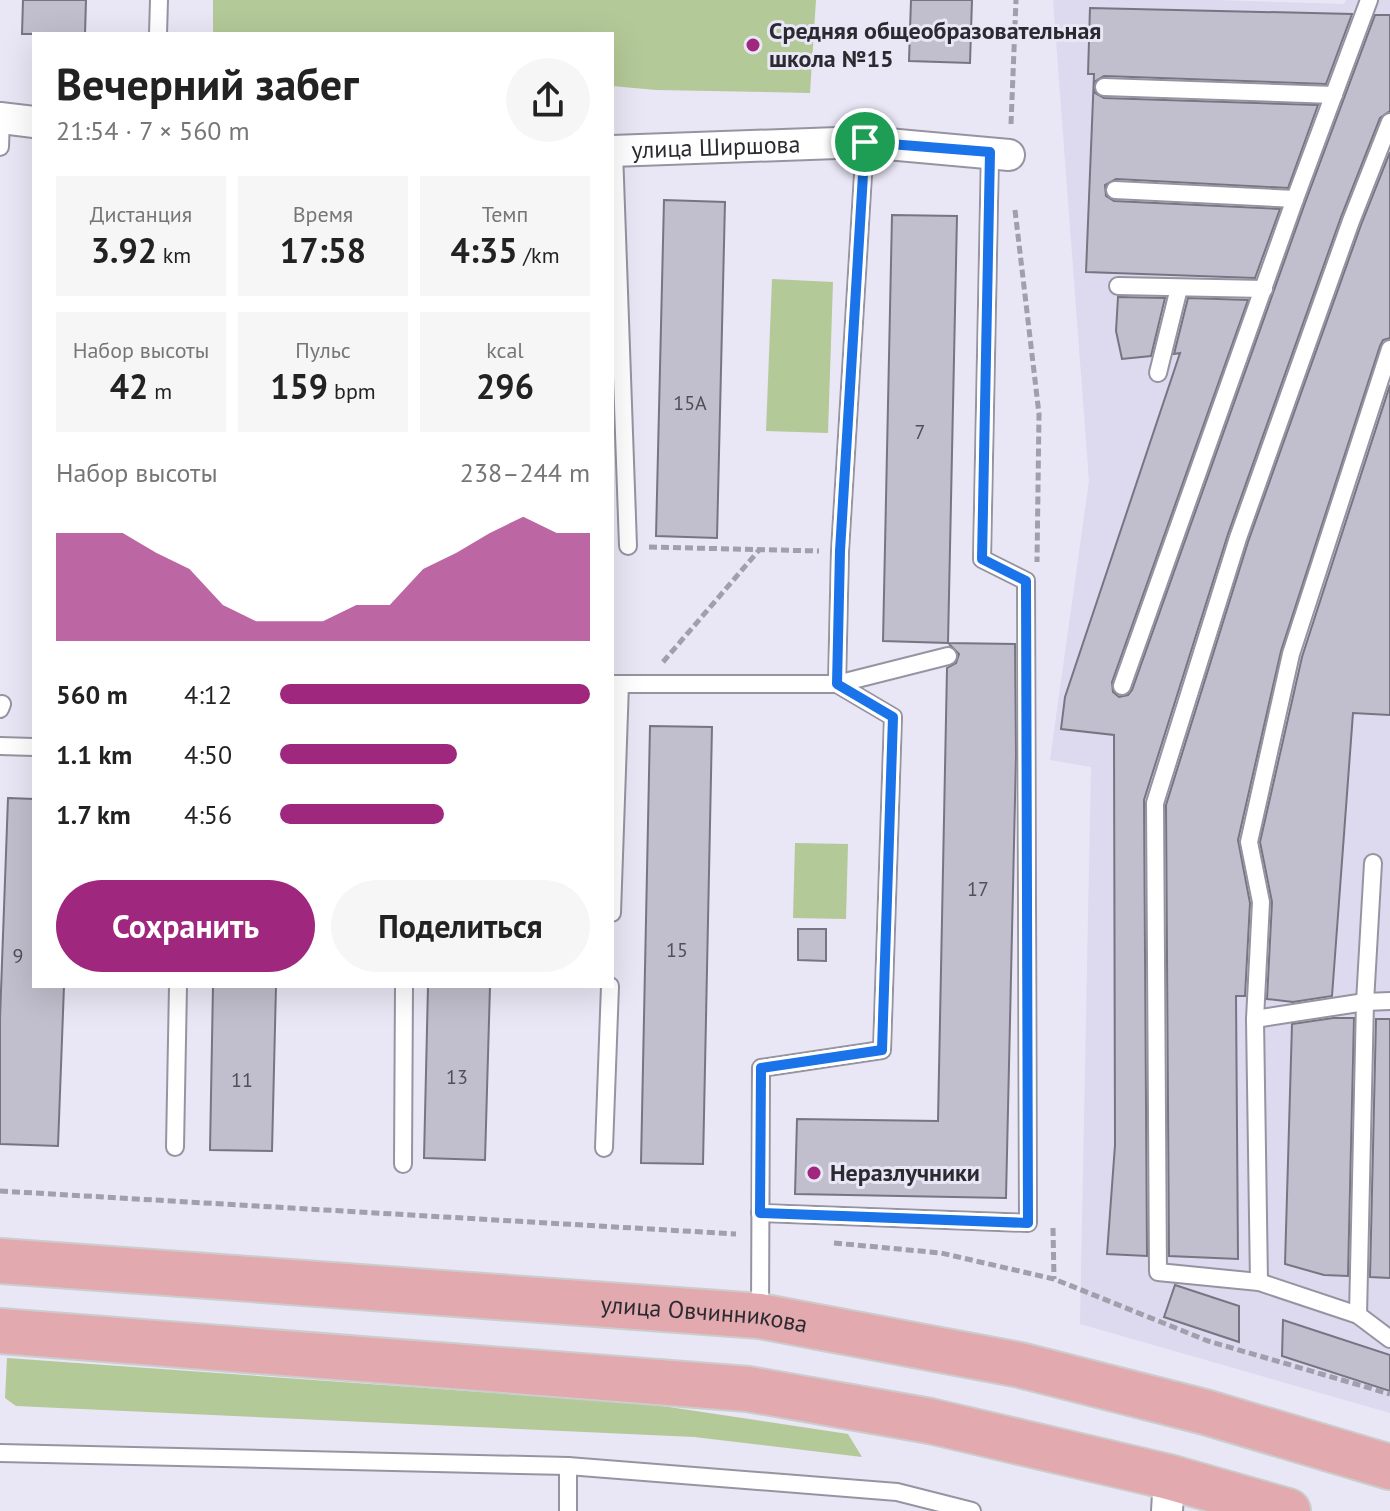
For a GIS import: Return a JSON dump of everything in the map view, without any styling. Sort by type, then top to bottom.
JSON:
[{"type":"main road","name":"улица Овчинникова","points":[[0,1261],[760,1316],[1020,1365],[1205,1412],[1390,1467]]},
{"type":"main road","points":[[0,1331],[748,1389],[930,1421],[1168,1494],[1288,1511]]},
{"type":"street","points":[[0,128],[32,122]]},
{"type":"street","name":"улица Ширшова","points":[[614,151],[865,142],[1000,154]]},
{"type":"lane","points":[[158,32],[159,0]]},
{"type":"lane","points":[[1122,686],[1369,0]]},
{"type":"lane","points":[[1104,87],[1334,95]]},
{"type":"lane","points":[[1390,122],[1351,221],[1238,538],[1155,803],[1158,1272],[1259,1282],[1358,1315],[1390,1339]]},
{"type":"lane","points":[[837,684],[840,551],[865,142]]},
{"type":"lane","points":[[760,1213],[1028,1223],[1022,657],[1026,581],[982,559],[1000,154]]},
{"type":"lane","points":[[614,177],[628,546]]},
{"type":"lane","points":[[1115,190],[1295,199]]},
{"type":"lane","points":[[1118,286],[1264,289]]},
{"type":"lane","points":[[1158,373],[1179,288]]},
{"type":"lane","points":[[1259,1282],[1255,1019],[1261,902],[1249,842],[1291,654],[1390,349]]},
{"type":"lane","points":[[614,798],[616,684],[837,684],[948,656]]},
{"type":"lane","points":[[760,1316],[761,1068],[882,1050],[893,717],[837,684]]},
{"type":"lane","points":[[0,746],[32,747]]},
{"type":"lane","points":[[1358,1315],[1365,1002],[1373,863]]},
{"type":"lane","points":[[175,1147],[178,988]]},
{"type":"lane","points":[[403,1164],[404,988]]},
{"type":"lane","points":[[604,1148],[610,988]]},
{"type":"lane","points":[[1255,1019],[1390,1001]]},
{"type":"lane","points":[[0,1453],[568,1466],[897,1492],[972,1511]]},
{"type":"lane","points":[[568,1466],[568,1511]]},
{"type":"path","points":[[628,546],[840,551]]},
{"type":"path","points":[[644,684],[760,549]]},
{"type":"path","points":[[0,1191],[760,1235]]},
{"type":"path","points":[[820,1241],[941,1253],[1054,1279],[1208,1341],[1390,1394]]},
{"type":"shaded area","points":[[1053,0],[1344,4],[1346,0],[1390,0],[1390,1413],[1080,1324],[1091,767],[1050,760],[1089,481]]},
{"type":"green space","name":"Средняя общеобразовательная школа №15","points":[[213,0],[816,0],[810,93],[614,86],[614,32],[213,32]]},
{"type":"green space","points":[[772,279],[833,282],[828,433],[766,431]]},
{"type":"green space","points":[[795,843],[848,844],[846,919],[793,918]]},
{"type":"green space","points":[[7,1358],[649,1404],[848,1434],[862,1457],[694,1437],[16,1406],[5,1398]]},
{"type":"building","points":[[23,0],[86,0],[85,32],[22,34]]},
{"type":"building","points":[[911,0],[972,0],[970,63],[909,61]]},
{"type":"building","points":[[1090,8],[1352,14],[1326,84],[1104,76],[1094,82],[1095,93],[1104,98],[1318,105],[1288,188],[1116,179],[1105,185],[1106,196],[1114,201],[1280,209],[1255,278],[1086,272],[1094,74],[1088,74]]},
{"type":"building","points":[[1375,15],[1390,15],[1390,111],[1380,118],[1341,217],[1228,534],[1144,800],[1147,1256],[1107,1254],[1115,1145],[1114,735],[1061,729],[1065,697],[1180,353],[1174,354],[1188,298],[1248,300],[1112,682],[1113,692],[1119,697],[1128,695],[1132,690]]},
{"type":"building","points":[[1390,152],[1390,338],[1383,340],[1380,346],[1281,651],[1238,840],[1250,903],[1245,996],[1236,996],[1238,1259],[1169,1256],[1166,805],[1248,542]]},
{"type":"building","points":[[664,200],[725,202],[717,538],[656,536]]},
{"type":"building","points":[[892,215],[957,216],[948,643],[883,641]]},
{"type":"building","points":[[1118,297],[1165,298],[1151,356],[1122,359],[1116,331]]},
{"type":"building","points":[[1390,385],[1390,715],[1353,713],[1332,996],[1293,1002],[1267,999],[1272,902],[1260,842],[1302,657]]},
{"type":"building","points":[[948,643],[1015,644],[1016,755],[1006,1198],[795,1194],[797,1119],[938,1121],[947,668],[956,663],[959,654]]},
{"type":"building","points":[[650,726],[712,727],[703,1164],[641,1163]]},
{"type":"building","points":[[8,798],[32,799],[32,988],[64,988],[58,1146],[0,1144],[0,1018]]},
{"type":"building","points":[[798,929],[826,929],[826,961],[798,960]]},
{"type":"building","points":[[213,988],[276,988],[272,1151],[210,1150]]},
{"type":"building","points":[[428,988],[490,988],[485,1160],[424,1158]]},
{"type":"building","points":[[1354,1018],[1348,1276],[1324,1275],[1285,1264],[1292,1024]]},
{"type":"building","points":[[1376,1019],[1390,1019],[1390,1278],[1370,1277]]},
{"type":"building","points":[[1175,1285],[1239,1306],[1239,1342],[1164,1317]]},
{"type":"building","points":[[1283,1320],[1390,1355],[1390,1391],[1282,1356]]},
{"type":"place","name":"Средняя общеобразовательная школа №15","points":[[753,45]]},
{"type":"place","name":"Неразлучники","points":[[814,1173]]},
{"type":"route","points":[[865,142],[990,152],[982,559],[1026,581],[1028,1223],[760,1213],[761,1068],[882,1050],[893,717],[837,684],[840,551],[865,142]]}]
